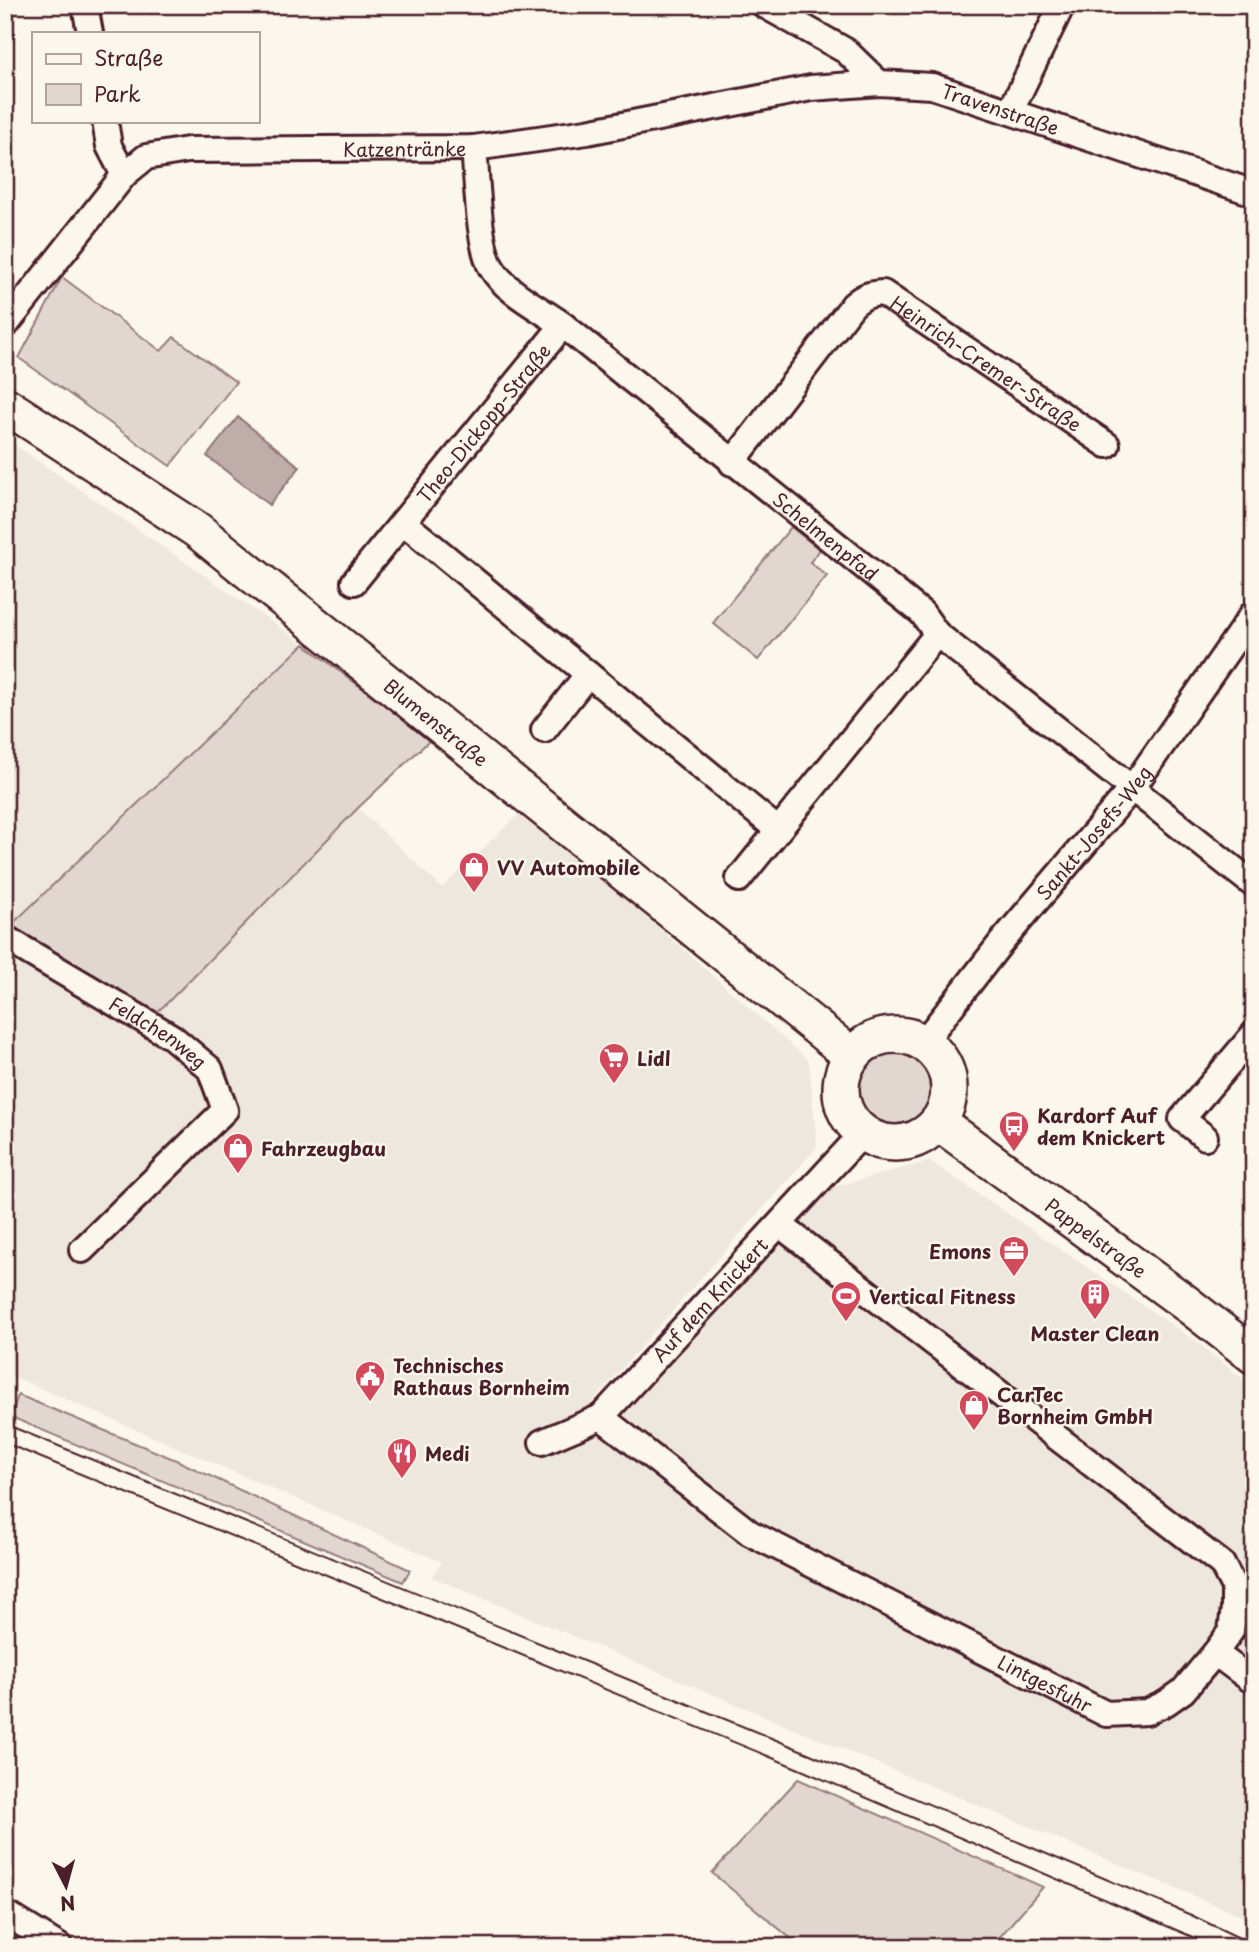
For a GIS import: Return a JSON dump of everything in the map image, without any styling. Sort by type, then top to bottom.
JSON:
[{"type":"main road","name":"Blumenstraße","points":[[5,405],[197,530],[852,1056]]},
{"type":"main road","points":[[884,1036],[905,1036],[923,1043],[940,1058],[948,1080],[948,1101],[938,1122],[920,1138],[897,1144],[880,1142],[863,1133],[849,1118],[841,1098],[843,1071],[852,1056],[865,1044],[884,1036]]},
{"type":"main road","name":"Pappelstraße","points":[[938,1122],[1254,1356]]},
{"type":"street","points":[[85,5],[90,32]]},
{"type":"street","points":[[764,5],[846,51],[879,83]]},
{"type":"street","points":[[1011,110],[1062,5]]},
{"type":"street","name":"Travenstraße","points":[[879,83],[932,86],[1011,110],[1254,193]]},
{"type":"street","name":"Katzentränke","points":[[5,326],[124,175],[146,157],[188,150],[474,148],[587,132],[811,89],[879,83]]},
{"type":"street","points":[[104,122],[109,146],[124,175]]},
{"type":"street","name":"Schelmenpfad","points":[[474,148],[484,244],[491,267],[506,284],[563,325],[922,613],[937,634],[1254,885]]},
{"type":"street","name":"Heinrich-Cremer-Straße","points":[[732,463],[853,304],[863,296],[873,293],[883,293],[1107,445]]},
{"type":"street","name":"Theo-Dickopp-Straße","points":[[354,582],[563,325]]},
{"type":"street","name":"Theo-Dickopp-Straße","points":[[403,522],[779,830]]},
{"type":"street","name":"Sankt-Josefs-Weg","points":[[923,1043],[1000,944],[1133,787],[1254,612]]},
{"type":"street","points":[[739,879],[937,634]]},
{"type":"street","points":[[544,730],[588,674]]},
{"type":"street","name":"Feldchenweg","points":[[5,938],[172,1037],[210,1069],[225,1110],[82,1250]]},
{"type":"street","points":[[1205,1137],[1182,1119],[1254,1034]]},
{"type":"street","name":"Auf dem Knickert","points":[[542,1442],[601,1417],[863,1133]]},
{"type":"street","name":"Lintgesfuhr","points":[[601,1417],[750,1534],[1107,1714],[1147,1712],[1183,1691],[1231,1631],[1234,1587],[1222,1564],[780,1225]]},
{"type":"street","points":[[1215,1653],[1254,1682]]},
{"type":"street","points":[[5,1913],[60,1947]]},
{"type":"shaded area","points":[[238,417],[300,467],[269,505],[207,456]]},
{"type":"shaded area","points":[[5,438],[304,644],[7,930],[155,1014],[358,808],[442,888],[520,813],[639,910],[809,1061],[817,1147],[591,1403],[616,1418],[833,1187],[930,1161],[1193,1339],[1254,1388],[1254,1921],[432,1577],[442,1562],[5,1373]]},
{"type":"green space","points":[[62,277],[161,351],[174,337],[236,382],[170,466],[19,358]]},
{"type":"green space","points":[[791,527],[820,550],[810,562],[827,576],[758,660],[713,623]]},
{"type":"green space","points":[[304,644],[430,740],[358,808],[169,1001],[155,1014],[6,930]]},
{"type":"green space","points":[[893,1046],[909,1050],[922,1058],[930,1071],[934,1087],[930,1103],[922,1116],[909,1124],[893,1128],[877,1124],[864,1116],[856,1103],[852,1087],[856,1071],[864,1058],[877,1050]]},
{"type":"green space","points":[[18,1395],[176,1460],[410,1570],[403,1582],[11,1417]]},
{"type":"green space","points":[[798,1779],[1043,1887],[991,1947],[801,1947],[712,1873]]},
{"type":"tram line","points":[[5,1424],[803,1751],[1191,1915],[1254,1945]]},
{"type":"tram line","points":[[5,1443],[792,1766],[1216,1947]]},
{"type":"place","name":"VV Automobile","points":[[474,894]]},
{"type":"place","name":"Lidl","points":[[614,1085]]},
{"type":"place","name":"Kardorf Auf dem Knickert","points":[[1014,1153]]},
{"type":"place","name":"Fahrzeugbau","points":[[238,1175]]},
{"type":"place","name":"Emons","points":[[1014,1278]]},
{"type":"place","name":"Master Clean","points":[[1095,1321]]},
{"type":"place","name":"Vertical Fitness","points":[[846,1323]]},
{"type":"place","name":"Technisches Rathaus Bornheim","points":[[370,1403]]},
{"type":"place","name":"CarTec Bornheim GmbH","points":[[974,1432]]},
{"type":"place","name":"Medi","points":[[402,1480]]}]
